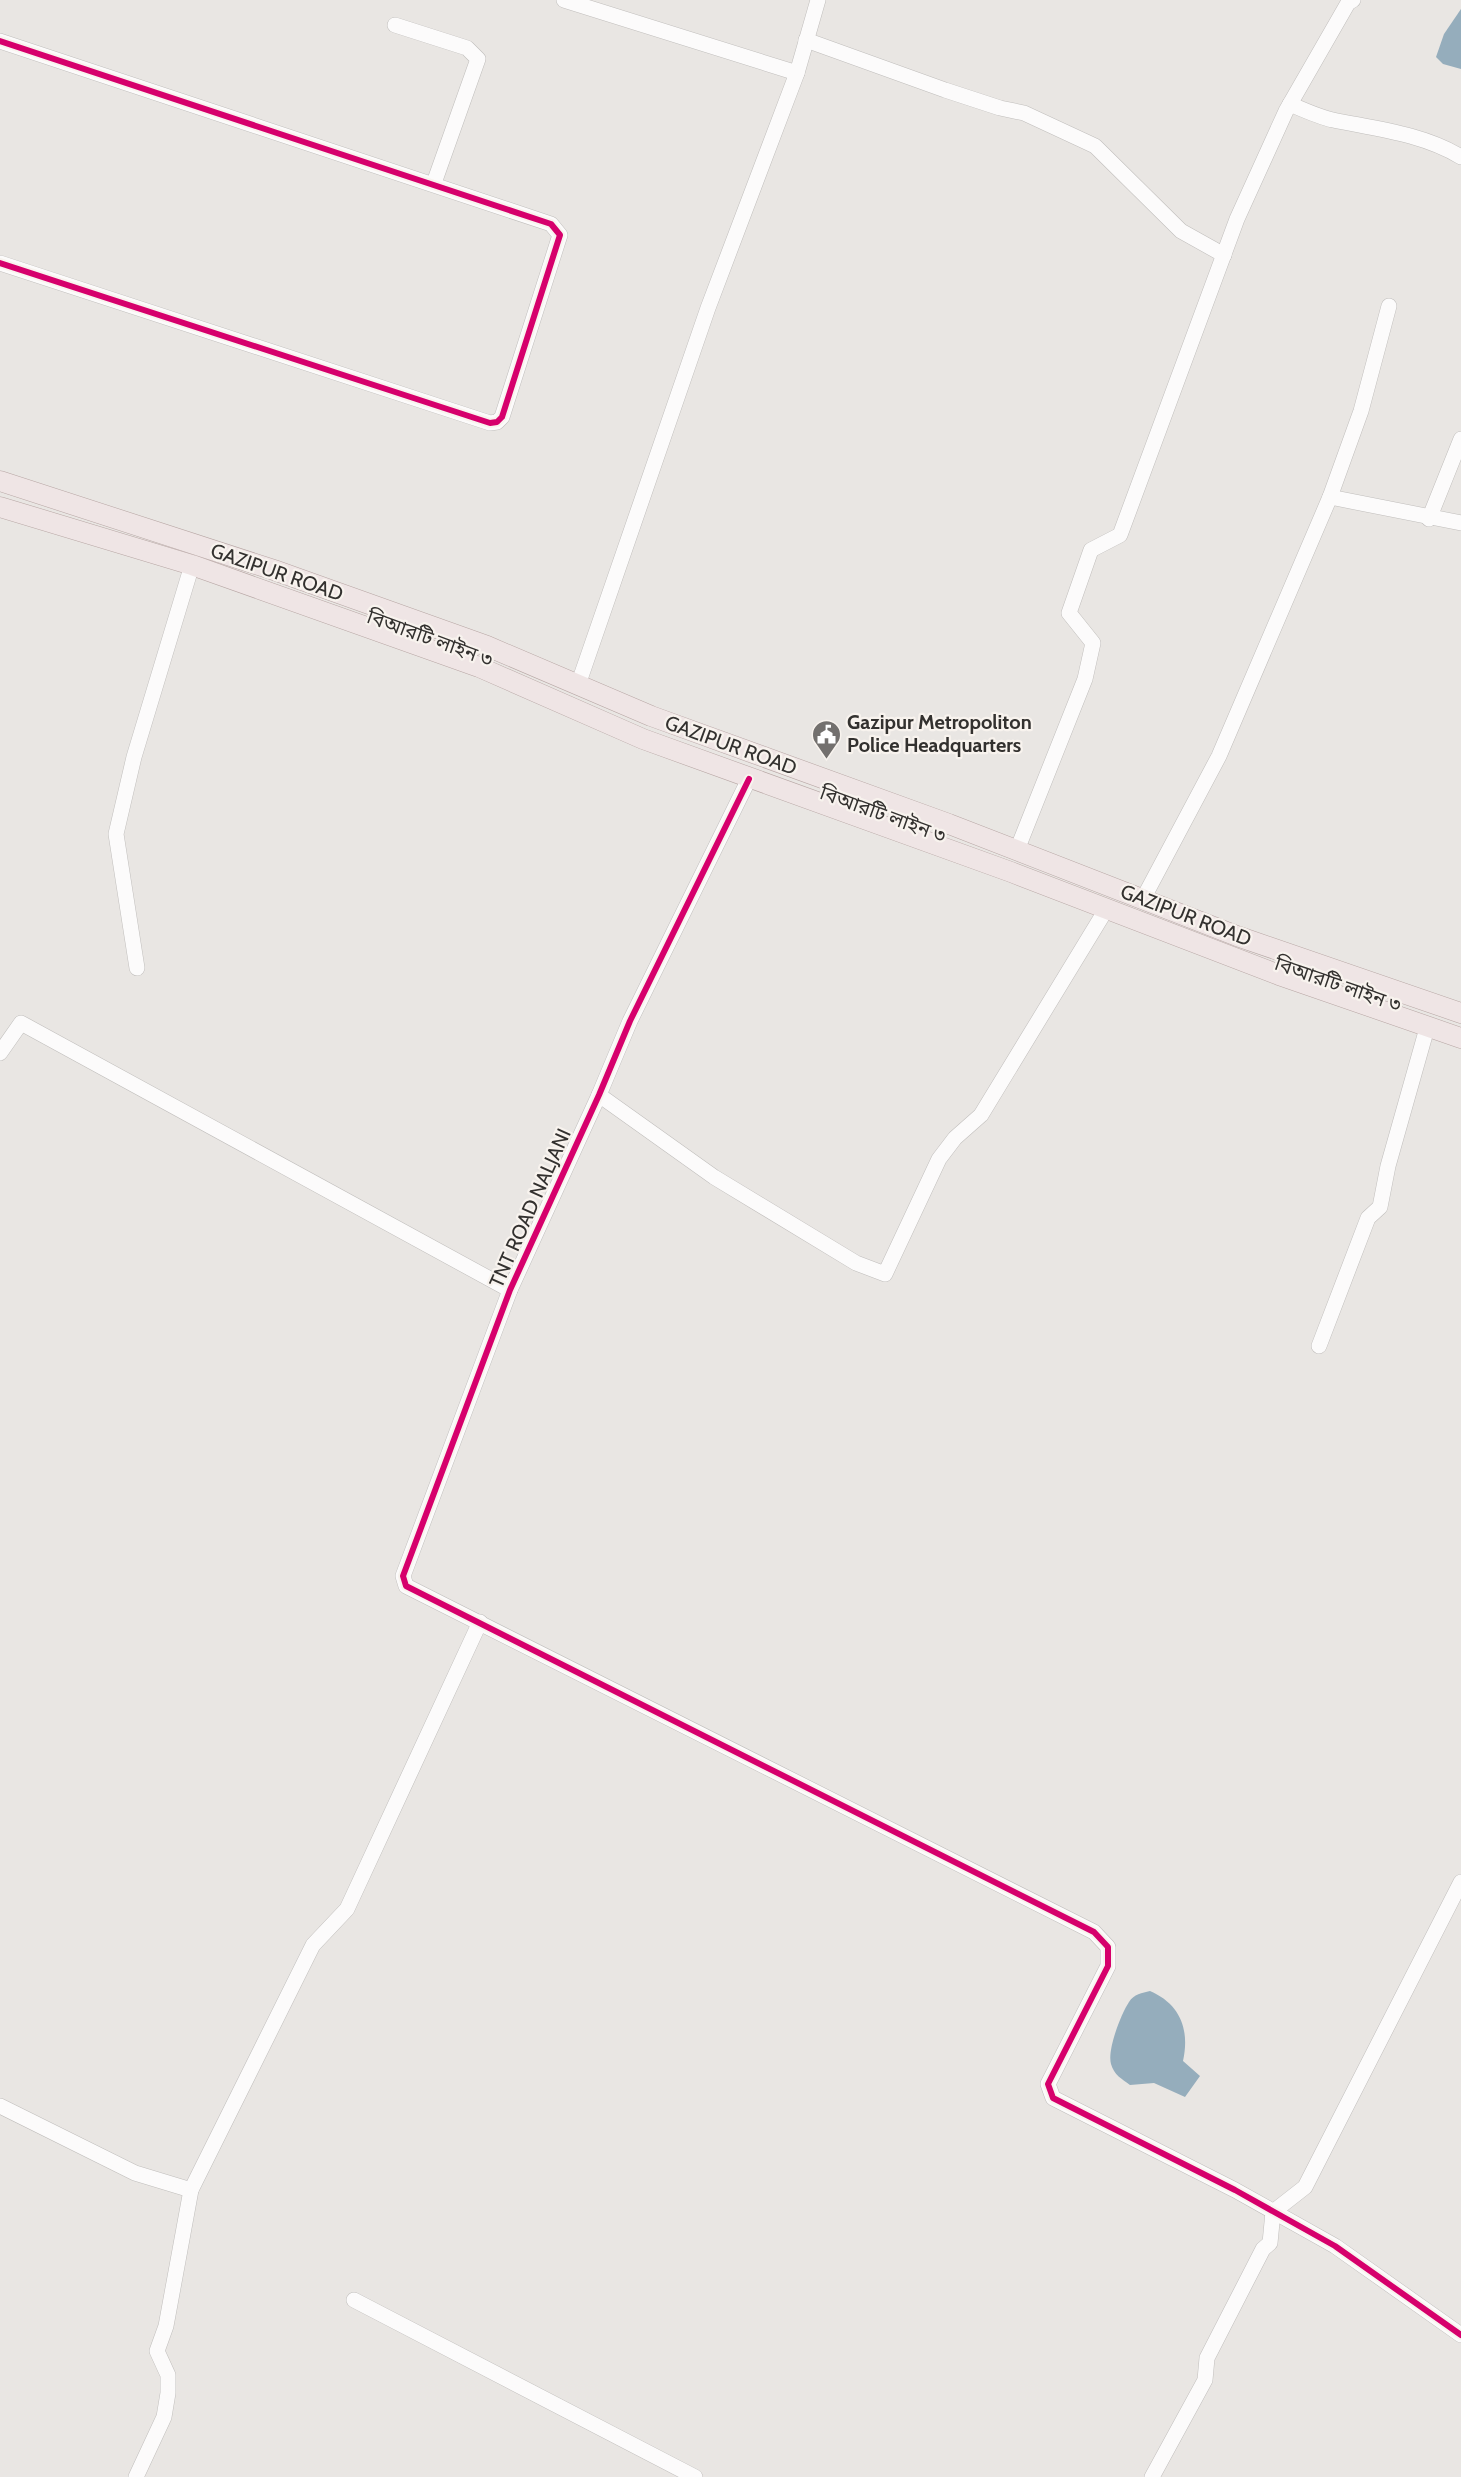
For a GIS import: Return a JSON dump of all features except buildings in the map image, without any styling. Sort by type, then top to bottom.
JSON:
[{"type":"main road","name":"GAZIPUR ROAD","points":[[0,480],[285,574],[488,646],[651,716],[1017,850],[1248,940],[1461,1013]]},
{"type":"main road","name":"বিআরটি লাইন ৩","points":[[0,494],[273,581],[483,657],[648,729],[1023,865],[1280,963],[1461,1026]]},
{"type":"main road","name":"GAZIPUR ROAD","points":[[0,507],[192,565],[479,668],[642,739],[1107,908],[1279,975],[1461,1038]]},
{"type":"street","points":[[564,0],[797,73]]},
{"type":"street","points":[[579,685],[708,308],[797,73],[818,0]]},
{"type":"street","points":[[1017,850],[1085,679],[1092,643],[1069,613],[1091,549],[1120,536],[1237,219],[1290,104],[1348,3],[1353,0]]},
{"type":"street","points":[[395,25],[466,48],[478,59],[434,183]]},
{"type":"street","points":[[806,40],[956,94],[1024,113],[1095,146],[1181,231],[1224,255]]},
{"type":"street","points":[[0,41],[434,183],[551,224],[560,235],[502,417],[497,422],[490,423],[0,263]]},
{"type":"street","points":[[1290,104],[1332,120],[1417,138],[1443,146],[1461,157]]},
{"type":"street","points":[[1143,899],[1219,756],[1330,497],[1361,411],[1389,306]]},
{"type":"street","points":[[1429,519],[1460,444]]},
{"type":"street","points":[[1330,497],[1461,524]]},
{"type":"street","points":[[137,968],[116,834],[134,757],[192,565]]},
{"type":"street","name":"TNT ROAD NALJANI","points":[[749,779],[630,1021],[599,1095],[510,1290],[403,1576],[406,1586],[1094,1932],[1108,1947],[1108,1966],[1048,2084],[1053,2098],[1335,2246],[1461,2335]]},
{"type":"street","points":[[599,1095],[714,1177],[856,1263],[885,1274],[939,1158],[955,1138],[981,1115],[1107,908]]},
{"type":"street","points":[[0,1053],[21,1023],[510,1290]]},
{"type":"street","points":[[1319,1346],[1364,1227],[1368,1218],[1380,1207],[1388,1166],[1427,1028]]},
{"type":"street","points":[[136,2477],[164,2417],[168,2375],[157,2351],[166,2326],[191,2190],[313,1945],[347,1909],[480,1622]]},
{"type":"street","points":[[1152,2477],[1205,2380],[1207,2358],[1263,2249],[1270,2243],[1273,2212],[1305,2187],[1461,1882]]},
{"type":"street","points":[[0,2106],[135,2173],[191,2190]]},
{"type":"street","points":[[354,2300],[695,2477]]},
{"type":"water","points":[[1461,9],[1461,69],[1443,64],[1436,57],[1444,34]]},
{"type":"water","points":[[1150,1991],[1160,1996],[1175,2010],[1184,2028],[1183,2061],[1200,2076],[1185,2097],[1154,2083],[1130,2085],[1121,2079],[1112,2068],[1110,2058],[1113,2041],[1126,2008],[1133,1997]]},
{"type":"cycle path","points":[[0,41],[551,224],[560,235],[502,417],[497,422],[490,423],[0,263]]},
{"type":"cycle path","points":[[749,779],[630,1021],[599,1095],[510,1290],[403,1576],[406,1586],[1094,1932],[1108,1947],[1108,1966],[1048,2084],[1053,2098],[1235,2190],[1335,2246],[1461,2335]]},
{"type":"place","name":"Gazipur Metropoliton Police Headquarters","points":[[826,760]]}]
